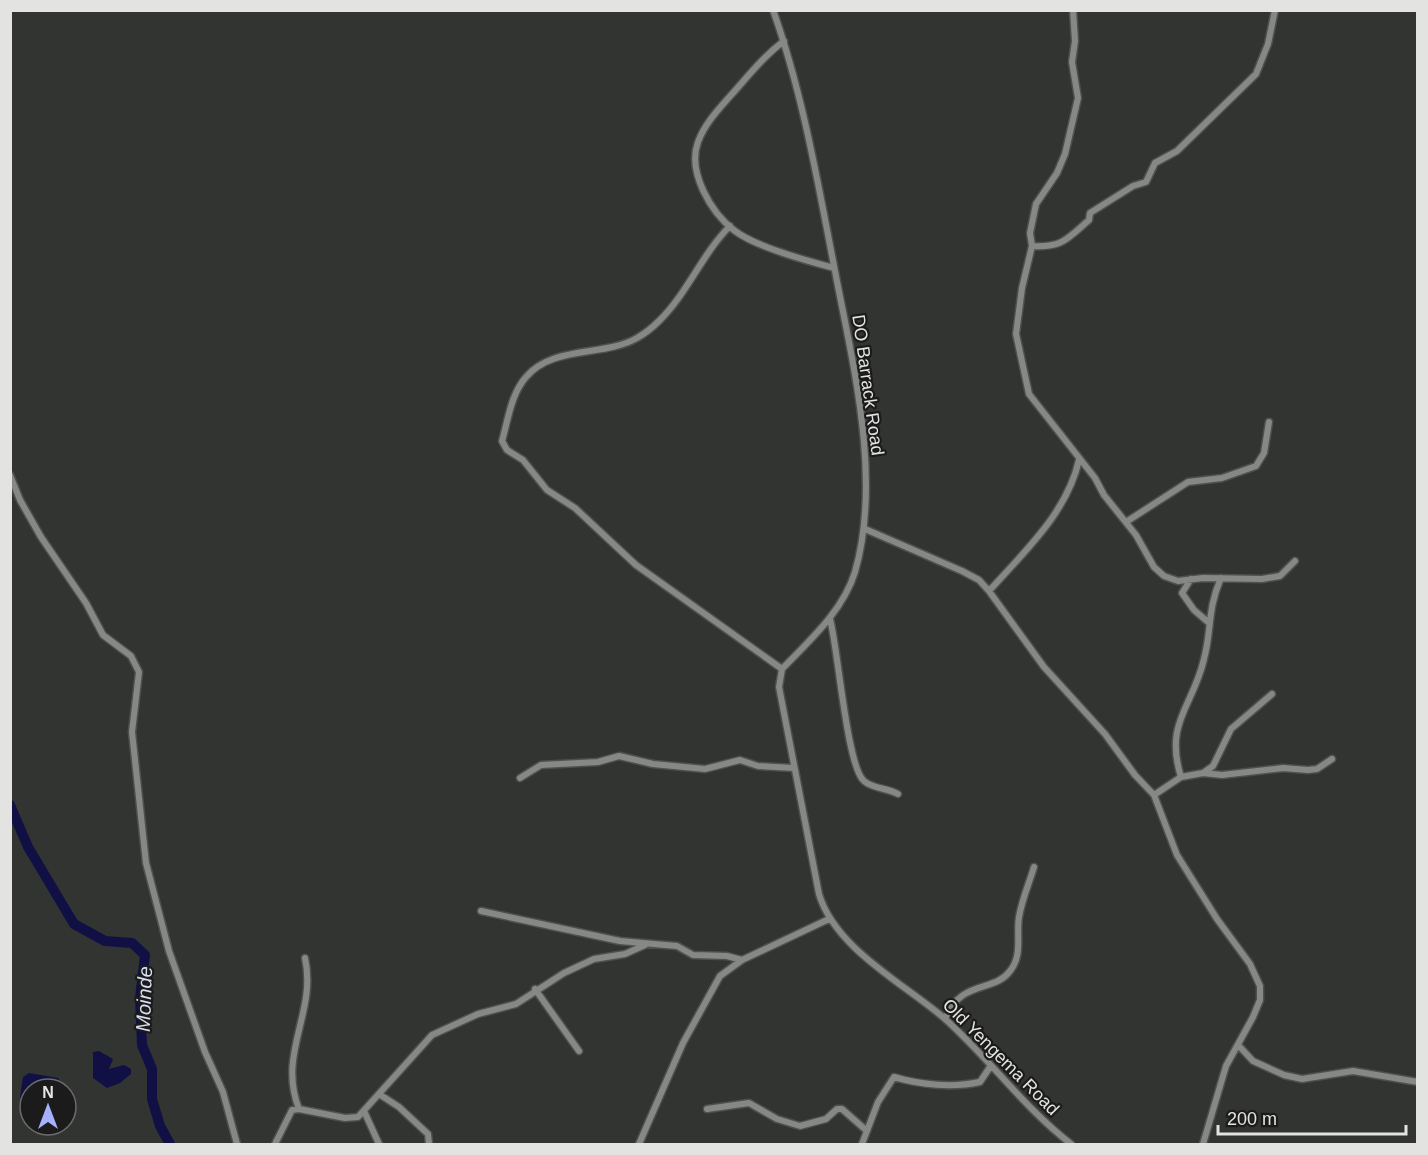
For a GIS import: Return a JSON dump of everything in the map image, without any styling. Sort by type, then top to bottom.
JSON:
[{"type":"street","name":"DO Barrack Road","points":[[773,10],[784,41],[801,109],[834,268],[861,417],[865,530],[854,575],[830,619],[782,669]]},
{"type":"street","points":[[1073,10],[1075,41],[1072,62],[1078,98],[1065,154],[1057,173],[1036,204],[1030,233],[1032,246],[1022,288],[1016,334],[1029,394],[1061,432],[1079,460],[1095,478],[1104,495],[1126,522],[1154,567],[1164,576],[1178,581],[1221,578],[1251,580],[1275,577],[1287,571],[1295,561]]},
{"type":"street","points":[[1032,246],[1055,246],[1063,242],[1089,220],[1090,213],[1095,208],[1133,186],[1146,182],[1155,163],[1177,151],[1246,85],[1263,61],[1275,10]]},
{"type":"street","points":[[784,41],[770,52],[713,115],[697,145],[695,163],[699,182],[710,202],[736,232],[834,268]]},
{"type":"street","points":[[639,1144],[682,1043],[720,976],[742,960],[829,920],[819,894],[794,768],[779,687],[782,669],[636,565],[575,507],[547,490],[523,460],[507,450],[502,441],[514,396],[526,376],[539,366],[576,352],[637,339],[669,309],[717,238],[730,226]]},
{"type":"street","points":[[1126,522],[1188,482],[1222,478],[1256,466],[1264,453],[1269,422]]},
{"type":"street","points":[[989,591],[1055,516],[1076,473],[1079,460]]},
{"type":"street","points":[[10,475],[20,500],[41,537],[86,603],[103,635],[131,656],[139,672],[132,732],[144,856],[169,951],[205,1052],[223,1092],[237,1144]]},
{"type":"street","points":[[865,530],[962,571],[978,580],[989,591],[1044,667],[1105,734],[1135,775],[1154,795],[1181,863],[1216,919],[1250,964],[1260,986],[1260,1000],[1239,1046],[1226,1066],[1203,1144]]},
{"type":"street","points":[[1181,777],[1176,733],[1204,660],[1211,604],[1221,578]]},
{"type":"street","points":[[1191,579],[1182,593],[1194,610],[1208,622]]},
{"type":"street","points":[[830,619],[849,735],[859,774],[867,783],[898,795]]},
{"type":"street","points":[[1203,773],[1213,766],[1231,729],[1272,694]]},
{"type":"street","points":[[520,778],[541,765],[598,762],[619,756],[653,764],[705,769],[740,760],[758,766],[794,768]]},
{"type":"street","points":[[1154,795],[1181,777],[1203,773],[1222,775],[1283,768],[1317,769],[1332,759]]},
{"type":"street","points":[[945,1019],[953,1002],[1008,974],[1014,966],[1018,957],[1018,919],[1034,867]]},
{"type":"street","points":[[481,911],[645,945]]},
{"type":"street","name":"Old Yengema Road","points":[[829,920],[878,968],[945,1019],[1027,1107],[1071,1144]]},
{"type":"street","points":[[275,1144],[282,1135],[286,1118],[292,1110],[299,1109],[345,1118],[358,1117],[416,1050],[432,1035],[478,1014],[516,1004],[535,989],[594,959],[625,954],[645,945],[660,942],[677,946],[693,955],[727,956],[742,960]]},
{"type":"street","points":[[299,1109],[292,1090],[290,1071],[304,1015],[308,969],[305,958]]},
{"type":"street","points":[[535,989],[579,1051]]},
{"type":"street","points":[[1239,1046],[1253,1061],[1268,1070],[1302,1079],[1353,1071],[1418,1082]]},
{"type":"street","points":[[862,1144],[878,1102],[894,1077],[946,1085],[971,1084],[980,1082],[990,1067]]},
{"type":"street","points":[[379,1094],[399,1107],[428,1134],[429,1144]]},
{"type":"street","points":[[707,1109],[749,1103],[768,1116],[800,1126],[826,1119],[834,1115],[837,1109],[842,1109],[867,1131]]},
{"type":"street","points":[[364,1111],[380,1144]]},
{"type":"shaded area","points":[[99,1051],[113,1059],[109,1069],[124,1065],[131,1069],[131,1074],[120,1083],[107,1088],[93,1078],[93,1052]]},
{"type":"shaded area","points":[[29,1073],[52,1077],[23,1077]]},
{"type":"waterway","name":"Moinde","points":[[10,805],[28,847],[74,924],[105,941],[132,943],[145,955],[140,998],[142,1045],[152,1069],[152,1099],[160,1126],[170,1144]]}]
